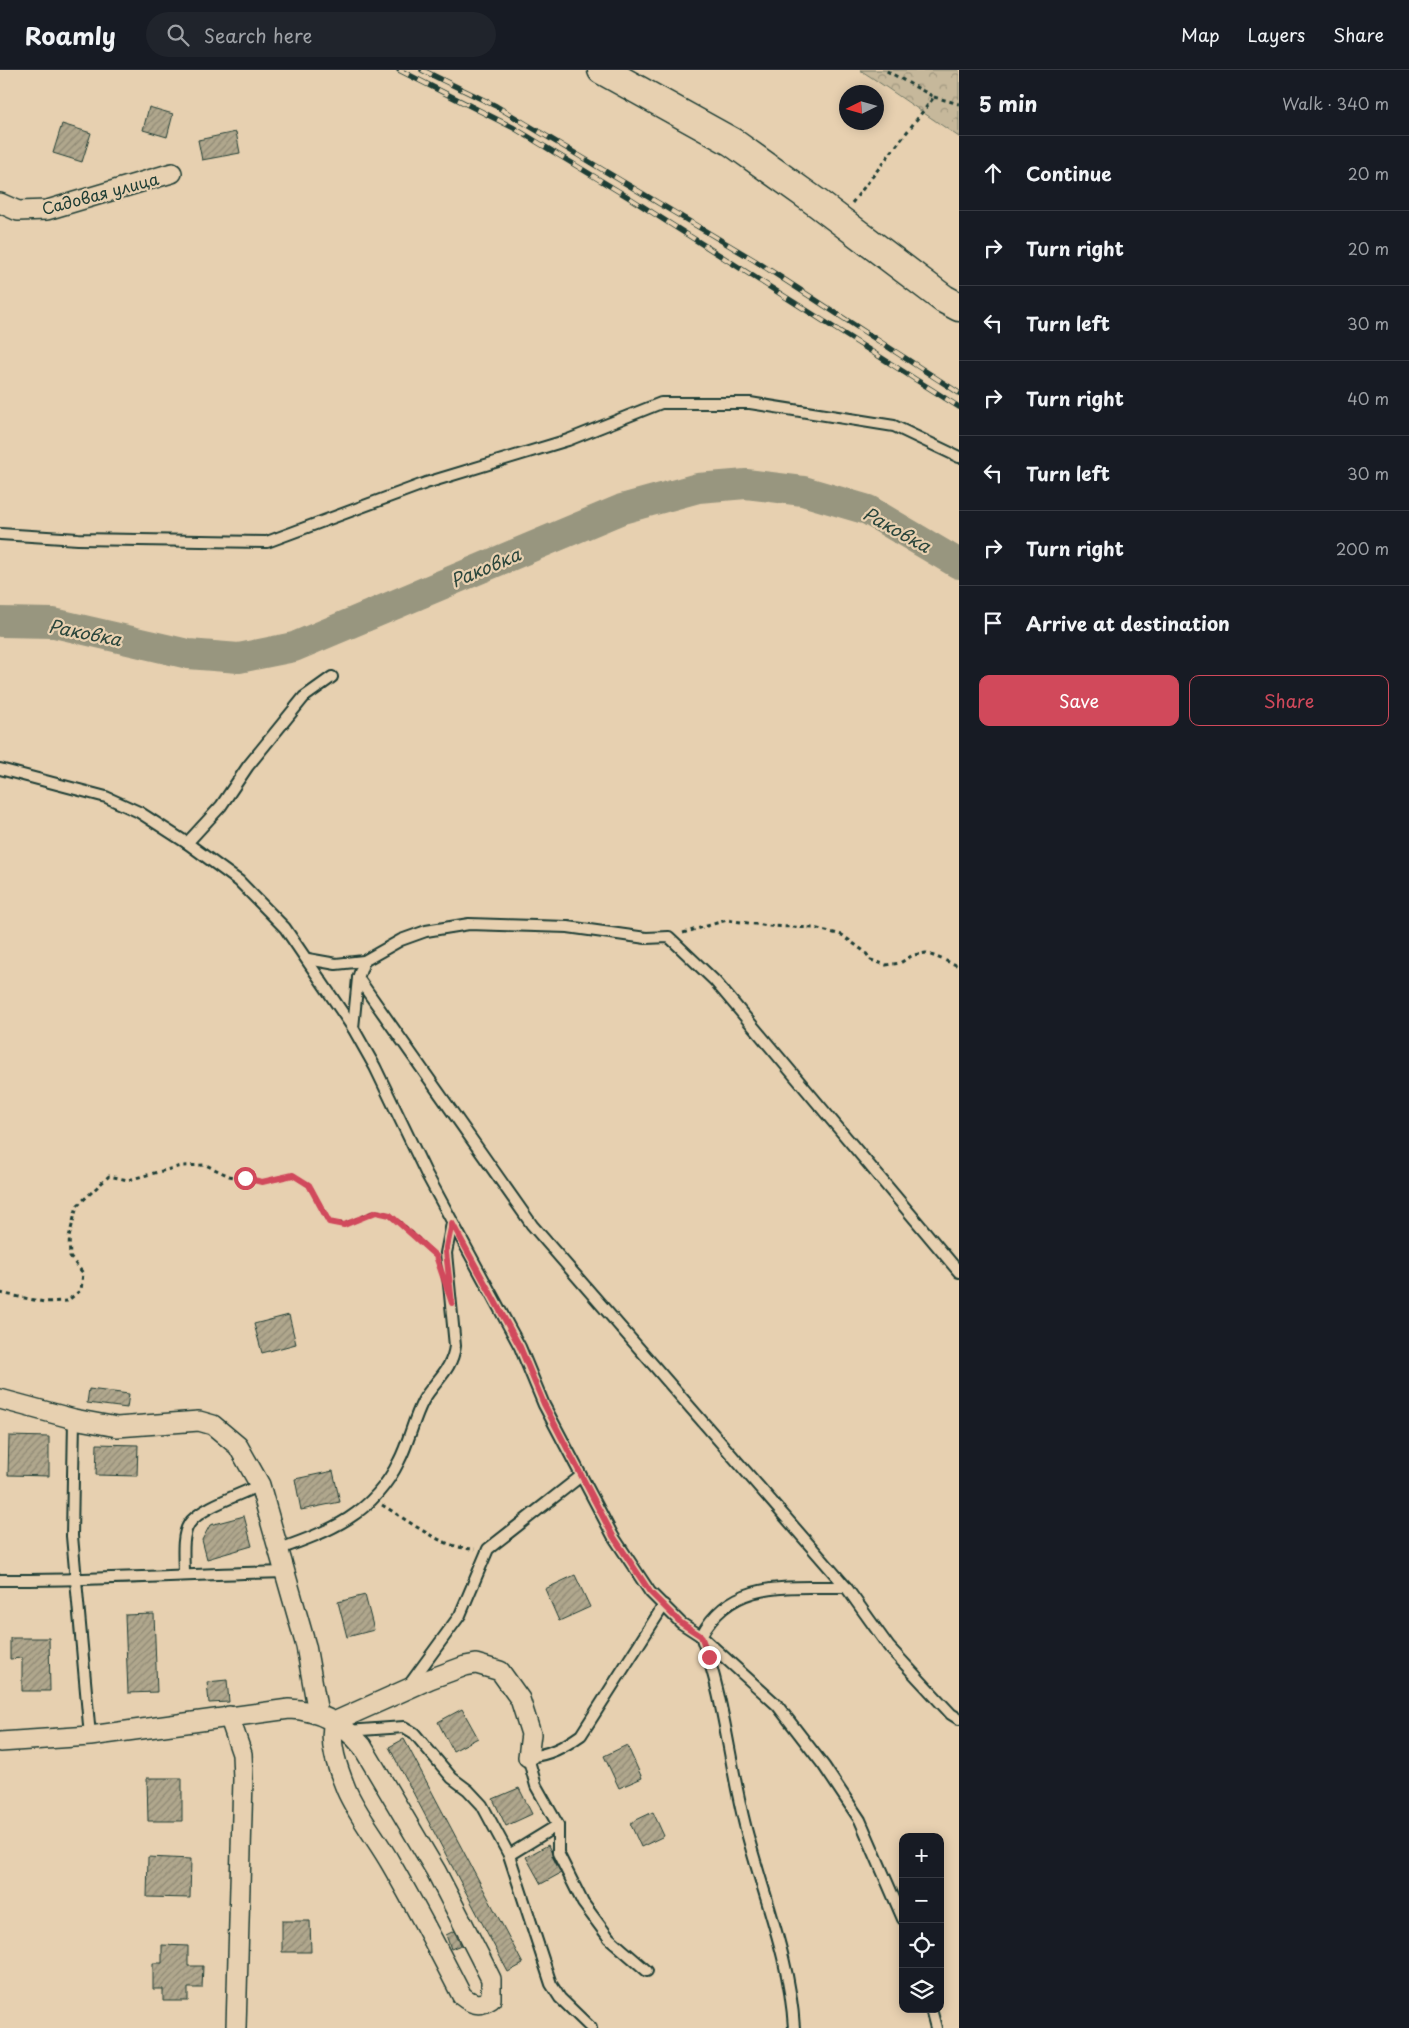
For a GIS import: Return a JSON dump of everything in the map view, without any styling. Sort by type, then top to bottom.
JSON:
[{"type":"main road","points":[[602,70],[732,142],[944,299],[959,307]]},
{"type":"street","name":"Садовая улица","points":[[0,203],[18,212],[47,210],[172,174]]},
{"type":"street","points":[[0,1399],[74,1419],[117,1427],[199,1421],[213,1425],[238,1446],[260,1485],[277,1550],[286,1572],[306,1646],[333,1722],[331,1733],[335,1756],[346,1789],[403,1885],[462,1996],[477,2005],[484,2004],[491,1999],[491,1979],[417,1839],[362,1746],[333,1722],[289,1710],[230,1716],[90,1736],[0,1742]]},
{"type":"street","points":[[333,1722],[465,1666],[476,1664],[500,1672],[520,1699],[531,1734],[528,1757]]},
{"type":"street","points":[[230,1716],[242,1754],[243,1778],[236,2028]]},
{"type":"lane","points":[[0,534],[78,539],[267,542],[426,483],[568,440],[661,403],[750,403],[894,426],[959,457]]},
{"type":"lane","points":[[187,843],[221,806],[248,766],[304,697],[332,677]]},
{"type":"lane","points":[[0,768],[106,797],[139,812],[187,843],[238,881],[285,928],[308,959],[376,1067],[452,1223],[520,1347],[544,1404],[613,1536],[650,1592],[681,1623],[701,1636],[777,1705],[824,1766],[860,1820],[899,1910]]},
{"type":"lane","points":[[308,959],[336,964],[364,961],[401,940],[426,931],[462,925],[568,927],[646,938],[669,937],[716,981],[959,1272]]},
{"type":"lane","points":[[353,1028],[358,978],[364,961]]},
{"type":"lane","points":[[358,978],[532,1225],[846,1587],[888,1647],[951,1714],[959,1719]]},
{"type":"lane","points":[[277,1550],[328,1531],[374,1500],[399,1462],[424,1399],[448,1370],[454,1359],[452,1308],[446,1252],[452,1223]]},
{"type":"lane","points":[[74,1419],[72,1536],[90,1736]]},
{"type":"lane","points":[[406,1690],[460,1615],[488,1548],[581,1476]]},
{"type":"lane","points":[[184,1574],[185,1534],[188,1524],[197,1515],[260,1485]]},
{"type":"lane","points":[[0,1580],[77,1581],[184,1574],[286,1572]]},
{"type":"lane","points":[[794,2028],[784,1961],[745,1826],[715,1679],[701,1636],[710,1620],[720,1609],[734,1599],[754,1591],[780,1588],[846,1587]]},
{"type":"lane","points":[[647,1971],[609,1938],[584,1903],[558,1852],[558,1826],[536,1786],[528,1757],[549,1753],[565,1747],[580,1734],[664,1605]]},
{"type":"lane","points":[[333,1722],[404,1726],[414,1733],[452,1778],[468,1790],[482,1806],[509,1855],[552,1984],[560,1998],[591,2028]]},
{"type":"lane","points":[[509,1855],[558,1826]]},
{"type":"lane","points":[[932,2013],[936,2028]]},
{"type":"path","points":[[885,70],[934,97],[959,104]]},
{"type":"path","points":[[839,220],[934,97]]},
{"type":"path","points":[[669,937],[727,920],[769,926],[814,928],[842,935],[865,952],[871,960],[886,965],[900,963],[913,955],[926,953],[959,966]]},
{"type":"path","points":[[0,1293],[44,1302],[67,1301],[81,1290],[84,1273],[70,1257],[69,1237],[77,1206],[109,1176],[128,1180],[181,1166],[206,1165],[229,1176],[262,1182],[293,1175],[309,1185],[329,1222],[344,1225],[376,1212],[390,1215],[436,1256]]},
{"type":"path","points":[[374,1500],[453,1545],[470,1549],[488,1548]]},
{"type":"green space","points":[[860,70],[959,70],[959,137],[884,85]]},
{"type":"building","points":[[149,107],[173,114],[167,137],[143,130]]},
{"type":"building","points":[[62,124],[91,133],[82,162],[53,153]]},
{"type":"building","points":[[236,132],[240,153],[202,160],[198,140]]},
{"type":"building","points":[[289,1315],[296,1344],[262,1353],[254,1324]]},
{"type":"building","points":[[89,1389],[129,1394],[127,1408],[87,1403]]},
{"type":"building","points":[[9,1436],[49,1437],[49,1476],[8,1475]]},
{"type":"building","points":[[97,1444],[138,1445],[137,1476],[96,1475]]},
{"type":"building","points":[[333,1471],[340,1502],[301,1510],[295,1479]]},
{"type":"building","points":[[244,1516],[252,1546],[207,1559],[202,1540],[210,1525]]},
{"type":"building","points":[[575,1575],[590,1607],[559,1621],[545,1589]]},
{"type":"building","points":[[365,1595],[374,1630],[347,1637],[338,1602]]},
{"type":"building","points":[[154,1614],[157,1692],[128,1693],[125,1615]]},
{"type":"building","points":[[10,1638],[49,1638],[50,1691],[22,1691],[22,1658],[10,1659]]},
{"type":"building","points":[[227,1680],[229,1702],[209,1703],[207,1682]]},
{"type":"building","points":[[462,1709],[478,1738],[453,1751],[438,1722]]},
{"type":"building","points":[[404,1739],[523,1964],[508,1972],[389,1747]]},
{"type":"building","points":[[627,1745],[642,1778],[619,1788],[604,1756]]},
{"type":"building","points":[[147,1778],[182,1778],[182,1821],[148,1821]]},
{"type":"building","points":[[519,1788],[532,1814],[506,1826],[493,1799]]},
{"type":"building","points":[[653,1812],[664,1836],[641,1847],[630,1823]]},
{"type":"building","points":[[548,1845],[561,1873],[541,1884],[526,1857]]},
{"type":"building","points":[[148,1857],[191,1859],[190,1898],[147,1897]]},
{"type":"building","points":[[282,1921],[310,1921],[311,1952],[282,1952]]},
{"type":"building","points":[[454,1931],[461,1945],[451,1949],[446,1935]]},
{"type":"building","points":[[162,1945],[188,1946],[188,1966],[203,1966],[202,1988],[188,1988],[188,2001],[163,2001],[163,1989],[153,1989],[153,1963],[162,1963]]},
{"type":"waterway","name":"Раковка","points":[[0,622],[54,623],[188,654],[239,658],[294,647],[622,509],[698,488],[746,484],[803,491],[868,510],[959,564]]},
{"type":"railway","points":[[399,70],[514,128],[628,197],[959,407]]},
{"type":"railway","points":[[422,70],[496,106],[754,260],[959,393]]},
{"type":"route","points":[[245,1178],[262,1182],[293,1175],[309,1185],[329,1222],[344,1225],[376,1212],[390,1215],[436,1256],[452,1303],[446,1252],[452,1223],[520,1347],[554,1425],[613,1536],[650,1592],[681,1623],[701,1636],[709,1657]]}]
